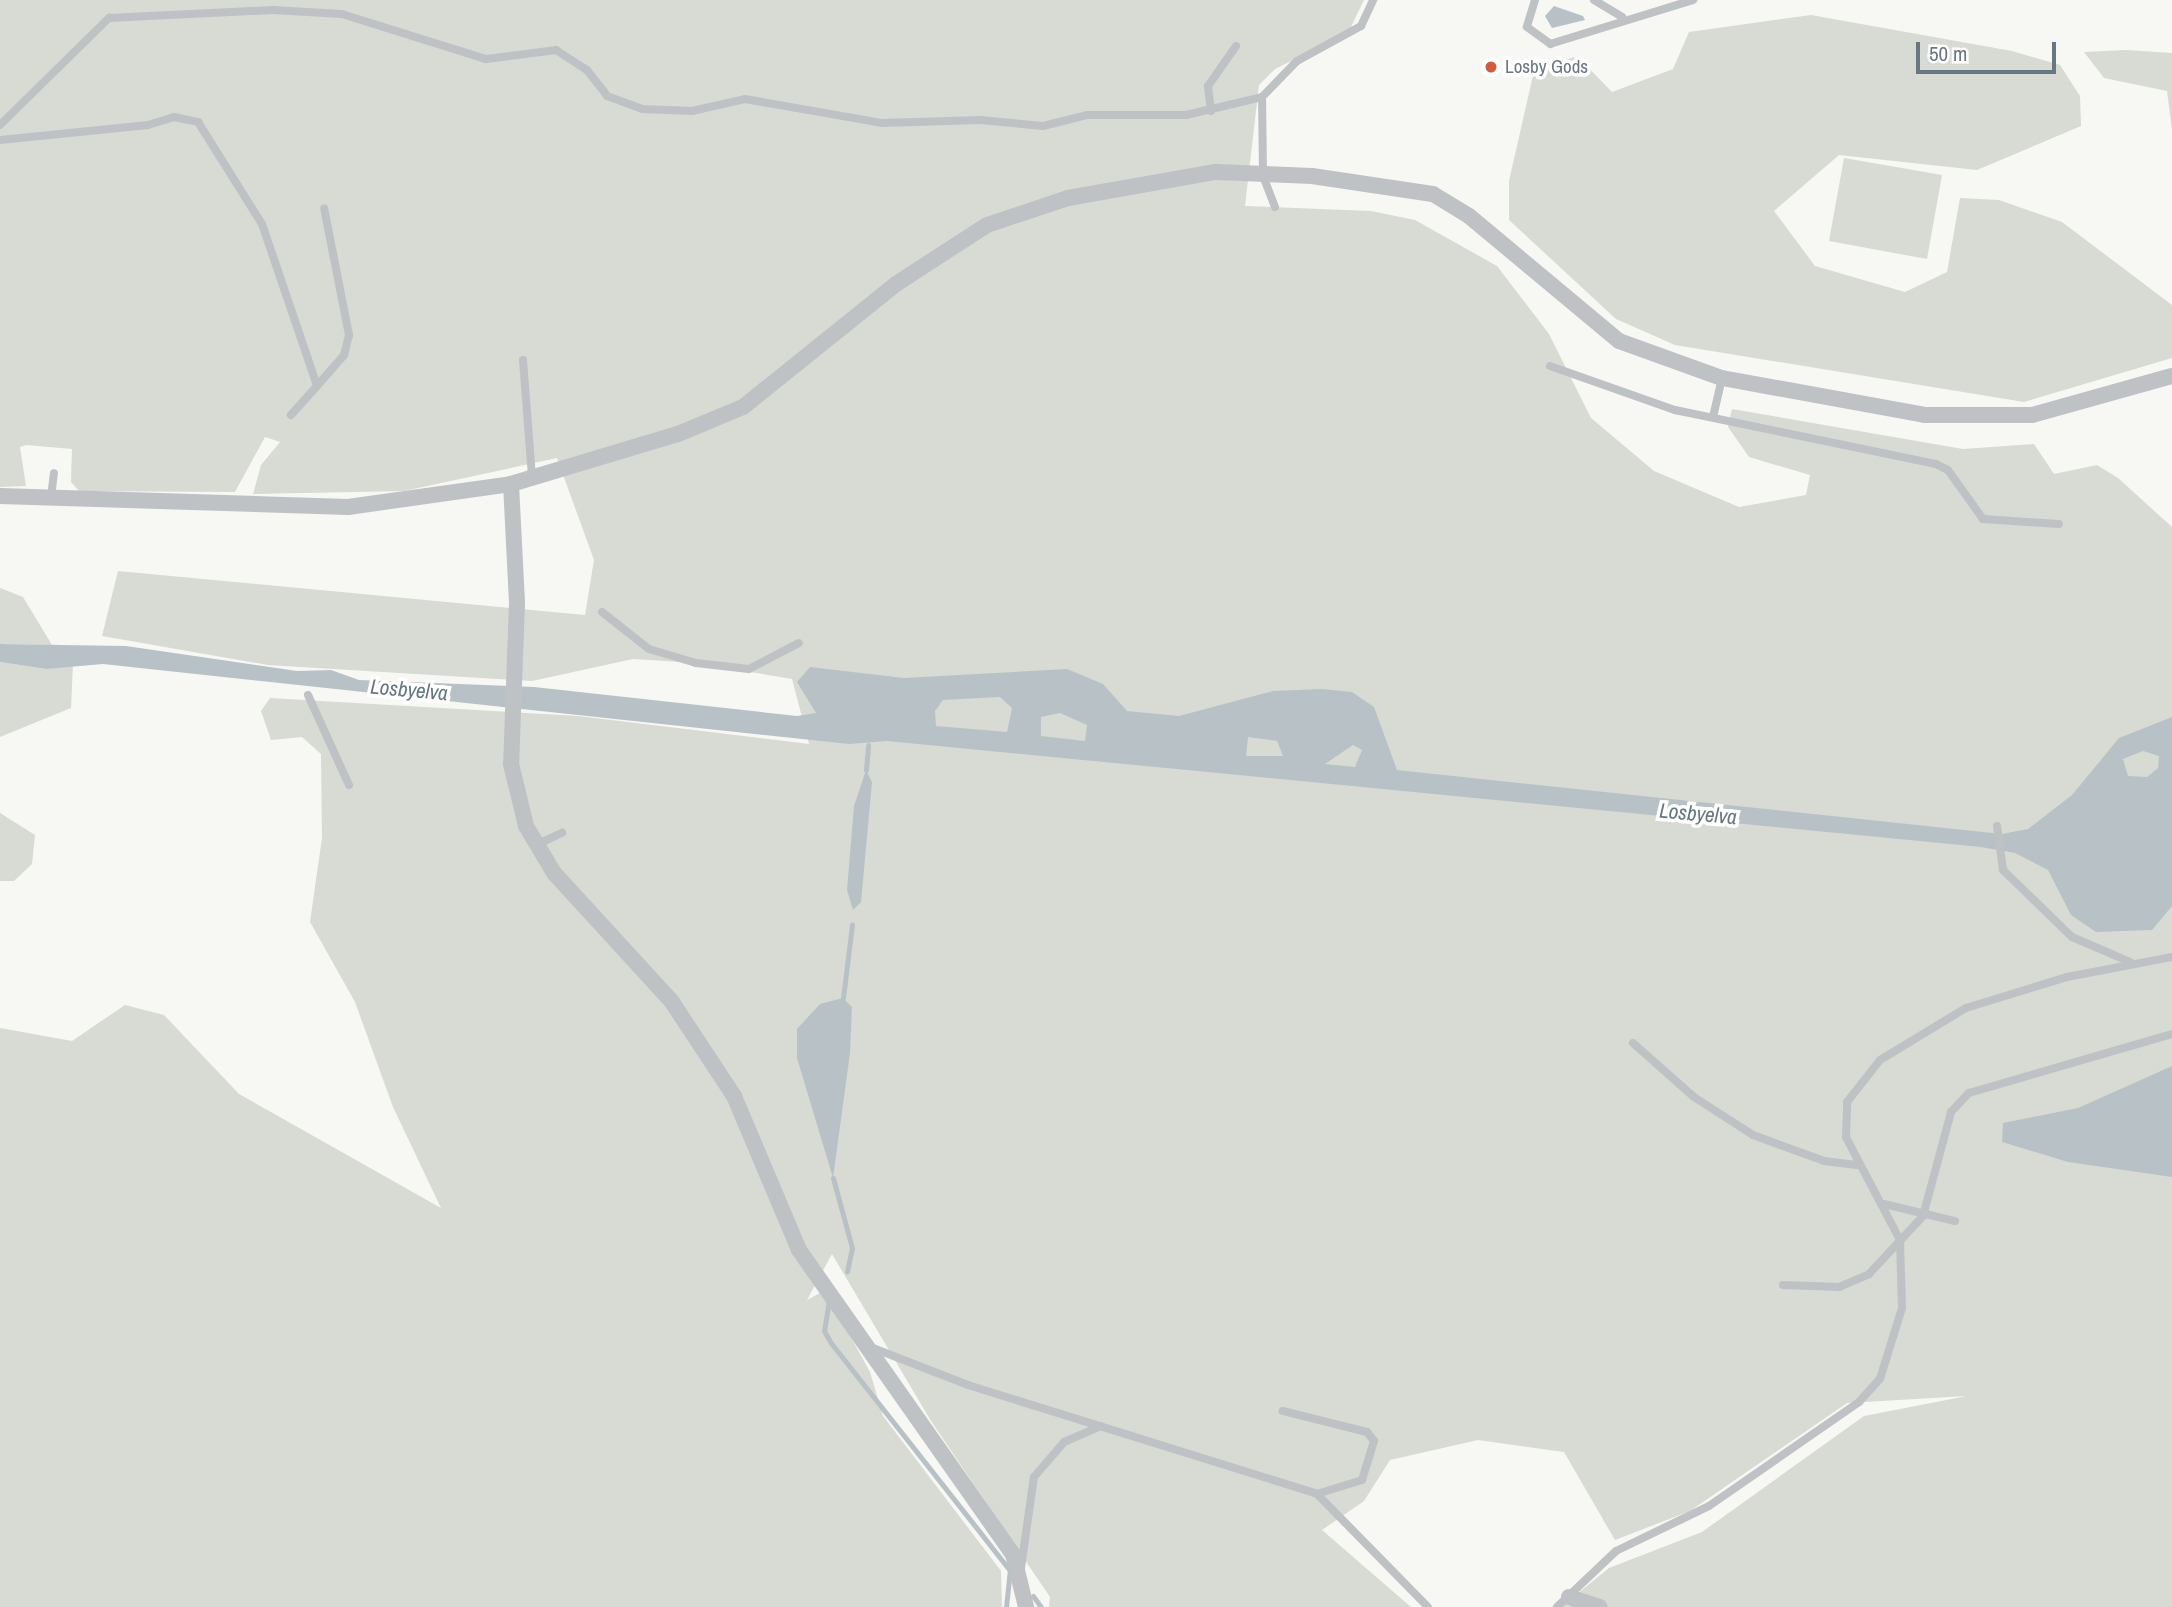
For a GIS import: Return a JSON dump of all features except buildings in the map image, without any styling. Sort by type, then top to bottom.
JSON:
[{"type":"street","points":[[0,496],[348,507],[511,484],[678,434],[743,407],[896,284],[987,225],[1068,198],[1178,177],[1263,175],[1433,194],[1469,216],[1619,341],[1722,378],[1925,415],[2032,415],[2172,376]]},
{"type":"street","points":[[511,484],[513,776],[536,845],[559,880],[646,969],[696,1038],[760,1146],[799,1250],[873,1348],[903,1404],[1021,1569],[1026,1607]]},
{"type":"street","points":[[1563,1602],[1599,1607]]},
{"type":"lane","points":[[0,125],[109,18],[273,9],[342,13],[474,57],[556,50],[587,70],[607,96],[642,109],[692,111],[745,99],[883,123],[981,120],[1044,126],[1087,115],[1211,111],[1262,97],[1297,61],[1361,26],[1373,0]]},
{"type":"lane","points":[[1535,0],[1527,27],[1550,44],[1622,17],[1693,0]]},
{"type":"lane","points":[[1594,0],[1622,17]]},
{"type":"lane","points":[[1211,111],[1208,86],[1236,46]]},
{"type":"lane","points":[[1262,97],[1263,175],[1275,207]]},
{"type":"lane","points":[[0,140],[148,125],[174,117],[198,122],[262,224],[317,386]]},
{"type":"lane","points":[[292,415],[344,355],[349,335],[324,208]]},
{"type":"lane","points":[[523,360],[532,478]]},
{"type":"lane","points":[[1550,366],[1713,417],[1936,464],[1948,470],[1983,519],[2059,524]]},
{"type":"lane","points":[[1713,417],[1722,378]]},
{"type":"lane","points":[[51,497],[54,473]]},
{"type":"lane","points":[[602,612],[649,649],[696,663],[749,669],[799,643]]},
{"type":"lane","points":[[308,695],[349,785]]},
{"type":"lane","points":[[1997,826],[1997,858],[2071,937],[2130,962]]},
{"type":"lane","points":[[536,845],[562,833]]},
{"type":"lane","points":[[1563,1602],[1616,1551],[1709,1506],[1871,1391],[1888,1363],[1902,1308],[1900,1240],[1884,1204],[1857,1165],[1846,1137],[1847,1102],[1880,1060],[1966,1008],[2130,962],[2172,957]]},
{"type":"lane","points":[[1783,1285],[1853,1283],[1900,1240],[1923,1216],[1951,1112],[1969,1093],[2172,1034]]},
{"type":"lane","points":[[1633,1043],[1694,1097],[1753,1135],[1824,1161],[1857,1165]]},
{"type":"lane","points":[[1884,1204],[1955,1222]]},
{"type":"lane","points":[[873,1348],[1101,1426],[1317,1494],[1428,1607]]},
{"type":"lane","points":[[1283,1411],[1352,1425],[1374,1441],[1362,1480],[1317,1494]]},
{"type":"lane","points":[[1021,1569],[1034,1477],[1064,1442],[1101,1426]]},
{"type":"shaded area","points":[[0,0],[1364,0],[1348,33],[1275,69],[1259,85],[1245,206],[1371,211],[1415,220],[1497,266],[1549,334],[1591,418],[1654,471],[1739,507],[1806,495],[1810,475],[1749,457],[1728,427],[1732,409],[1963,449],[2034,444],[2054,474],[2097,465],[2118,478],[2172,527],[2172,1607],[1561,1607],[1609,1568],[1702,1532],[1864,1416],[1967,1396],[1847,1403],[1690,1511],[1615,1540],[1564,1452],[1478,1440],[1390,1460],[1364,1501],[1322,1530],[1411,1607],[1049,1607],[1050,1597],[931,1421],[832,1254],[807,1300],[820,1293],[837,1312],[870,1372],[883,1416],[1001,1571],[1002,1607],[0,1607],[0,1028],[72,1041],[125,1005],[164,1015],[239,1094],[441,1208],[393,1107],[355,1002],[310,922],[322,838],[321,754],[302,737],[271,740],[261,711],[270,698],[578,716],[809,744],[792,679],[696,663],[633,659],[532,681],[268,665],[102,636],[118,571],[585,615],[594,560],[557,458],[404,491],[253,494],[261,465],[280,442],[265,437],[235,492],[79,491],[71,482],[72,449],[26,445],[20,447],[26,486],[0,487]]},
{"type":"shaded area","points":[[1811,15],[2012,51],[2060,65],[2080,96],[2081,126],[1977,170],[1839,155],[1774,211],[1815,266],[1905,292],[1947,272],[1960,198],[1999,200],[2062,222],[2172,305],[2172,358],[2024,402],[1675,345],[1616,319],[1509,220],[1509,181],[1534,71],[1577,56],[1612,92],[1673,69],[1689,32]]},
{"type":"shaded area","points":[[2126,50],[2172,53],[2172,130],[2167,91],[2104,78],[2084,52]]},
{"type":"shaded area","points":[[1844,158],[1942,175],[1927,259],[1829,241]]},
{"type":"shaded area","points":[[0,588],[23,597],[52,645],[0,644]]},
{"type":"shaded area","points":[[0,662],[46,669],[73,663],[71,708],[0,737]]},
{"type":"shaded area","points":[[0,813],[35,835],[32,864],[14,881],[0,881]]},
{"type":"water","points":[[1554,6],[1583,16],[1585,20],[1552,28],[1545,16]]},
{"type":"water","name":"Losbyelva","points":[[0,644],[126,646],[297,671],[331,670],[359,680],[534,687],[797,716],[816,713],[797,682],[810,667],[904,678],[1067,669],[1103,684],[1127,711],[1179,716],[1273,691],[1322,689],[1352,692],[1374,707],[1397,770],[2002,834],[2028,829],[2072,795],[2119,738],[2172,717],[2172,906],[2152,930],[2096,932],[2071,915],[2048,870],[2015,853],[1981,847],[887,741],[849,744],[103,664],[46,669],[0,662]],"holes":[[[1000,697],[1012,708],[1007,732],[936,726],[935,711],[943,700]],[[1060,713],[1087,725],[1085,741],[1041,736],[1041,717]],[[1248,737],[1277,741],[1283,756],[1246,756]],[[1353,745],[1362,750],[1355,767],[1325,764]],[[2143,751],[2159,756],[2158,768],[2147,777],[2128,776],[2123,759]]]},
{"type":"water","points":[[866,770],[872,782],[861,902],[853,910],[847,890],[854,806]]},
{"type":"water","points":[[843,998],[852,1007],[850,1053],[833,1178],[797,1058],[797,1029],[820,1004]]},
{"type":"water","points":[[2172,1066],[2172,1177],[2068,1162],[2002,1142],[2003,1123],[2078,1108]]},
{"type":"waterway","points":[[866,770],[868,745]]},
{"type":"waterway","points":[[843,998],[852,925]]},
{"type":"waterway","points":[[833,1178],[852,1248],[847,1271]]},
{"type":"waterway","points":[[829,1300],[824,1331],[831,1343],[1011,1572]]},
{"type":"waterway","points":[[1006,1607],[1010,1570]]},
{"type":"waterway","points":[[1033,1596],[1041,1607]]},
{"type":"place","name":"Losby Gods","points":[[1491,67]]}]
